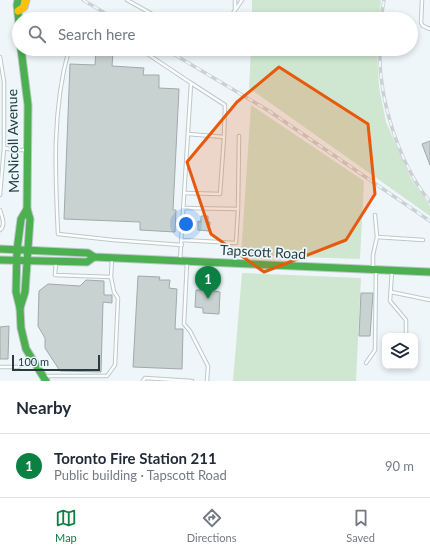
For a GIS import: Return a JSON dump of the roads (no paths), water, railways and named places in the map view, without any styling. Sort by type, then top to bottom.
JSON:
[{"type":"street","points":[[18,0],[18,11],[24,7],[26,0]]},
{"type":"street","name":"McNicoll Avenue","points":[[20,308],[25,292],[30,219],[27,209],[28,105],[22,56]]},
{"type":"street","name":"McNicoll Avenue","points":[[27,209],[21,219],[17,250],[16,292],[20,308],[20,328],[26,349],[44,378]]},
{"type":"street","name":"Tapscott Road","points":[[0,249],[88,253],[94,257],[112,258],[430,272]]},
{"type":"street","name":"Tapscott Road","points":[[0,260],[87,262],[94,257]]},
{"type":"lane","points":[[127,0],[148,12]]},
{"type":"lane","points":[[235,0],[236,10]]},
{"type":"lane","points":[[236,10],[242,0]]},
{"type":"lane","points":[[422,0],[421,23],[423,26],[430,29]]},
{"type":"lane","points":[[67,56],[58,103],[54,171],[58,234],[182,245]]},
{"type":"lane","points":[[150,56],[225,105],[220,194],[185,192]]},
{"type":"lane","points":[[0,57],[4,82],[4,148],[0,195]]},
{"type":"lane","points":[[191,83],[182,240],[184,261],[184,324],[190,331],[208,366],[208,381]]},
{"type":"lane","points":[[188,134],[224,137]]},
{"type":"lane","points":[[182,240],[236,243],[239,136]]},
{"type":"lane","points":[[4,148],[27,150]]},
{"type":"lane","points":[[184,208],[238,209]]},
{"type":"lane","points":[[0,210],[3,223],[0,230]]},
{"type":"lane","points":[[366,363],[375,350],[375,270],[373,255],[377,237],[376,215]]},
{"type":"lane","points":[[377,237],[423,240]]},
{"type":"lane","points":[[44,378],[108,376],[115,365],[118,298],[114,292],[111,278],[112,258]]},
{"type":"lane","points":[[56,261],[55,275],[111,278]]},
{"type":"lane","points":[[392,270],[390,301],[406,320],[406,333]]},
{"type":"lane","points":[[391,292],[430,300]]},
{"type":"lane","points":[[0,367],[18,366],[32,359]]},
{"type":"lane","points":[[142,381],[145,378],[192,381]]},
{"type":"railway","points":[[83,0],[103,12]]},
{"type":"railway","points":[[382,12],[384,0]]},
{"type":"railway","points":[[177,56],[269,111],[430,221]]},
{"type":"railway","points":[[380,56],[383,88],[393,130],[409,169],[419,187],[430,202]]},
{"type":"place","name":"Toronto Fire Station 211","points":[[208,299]]}]
